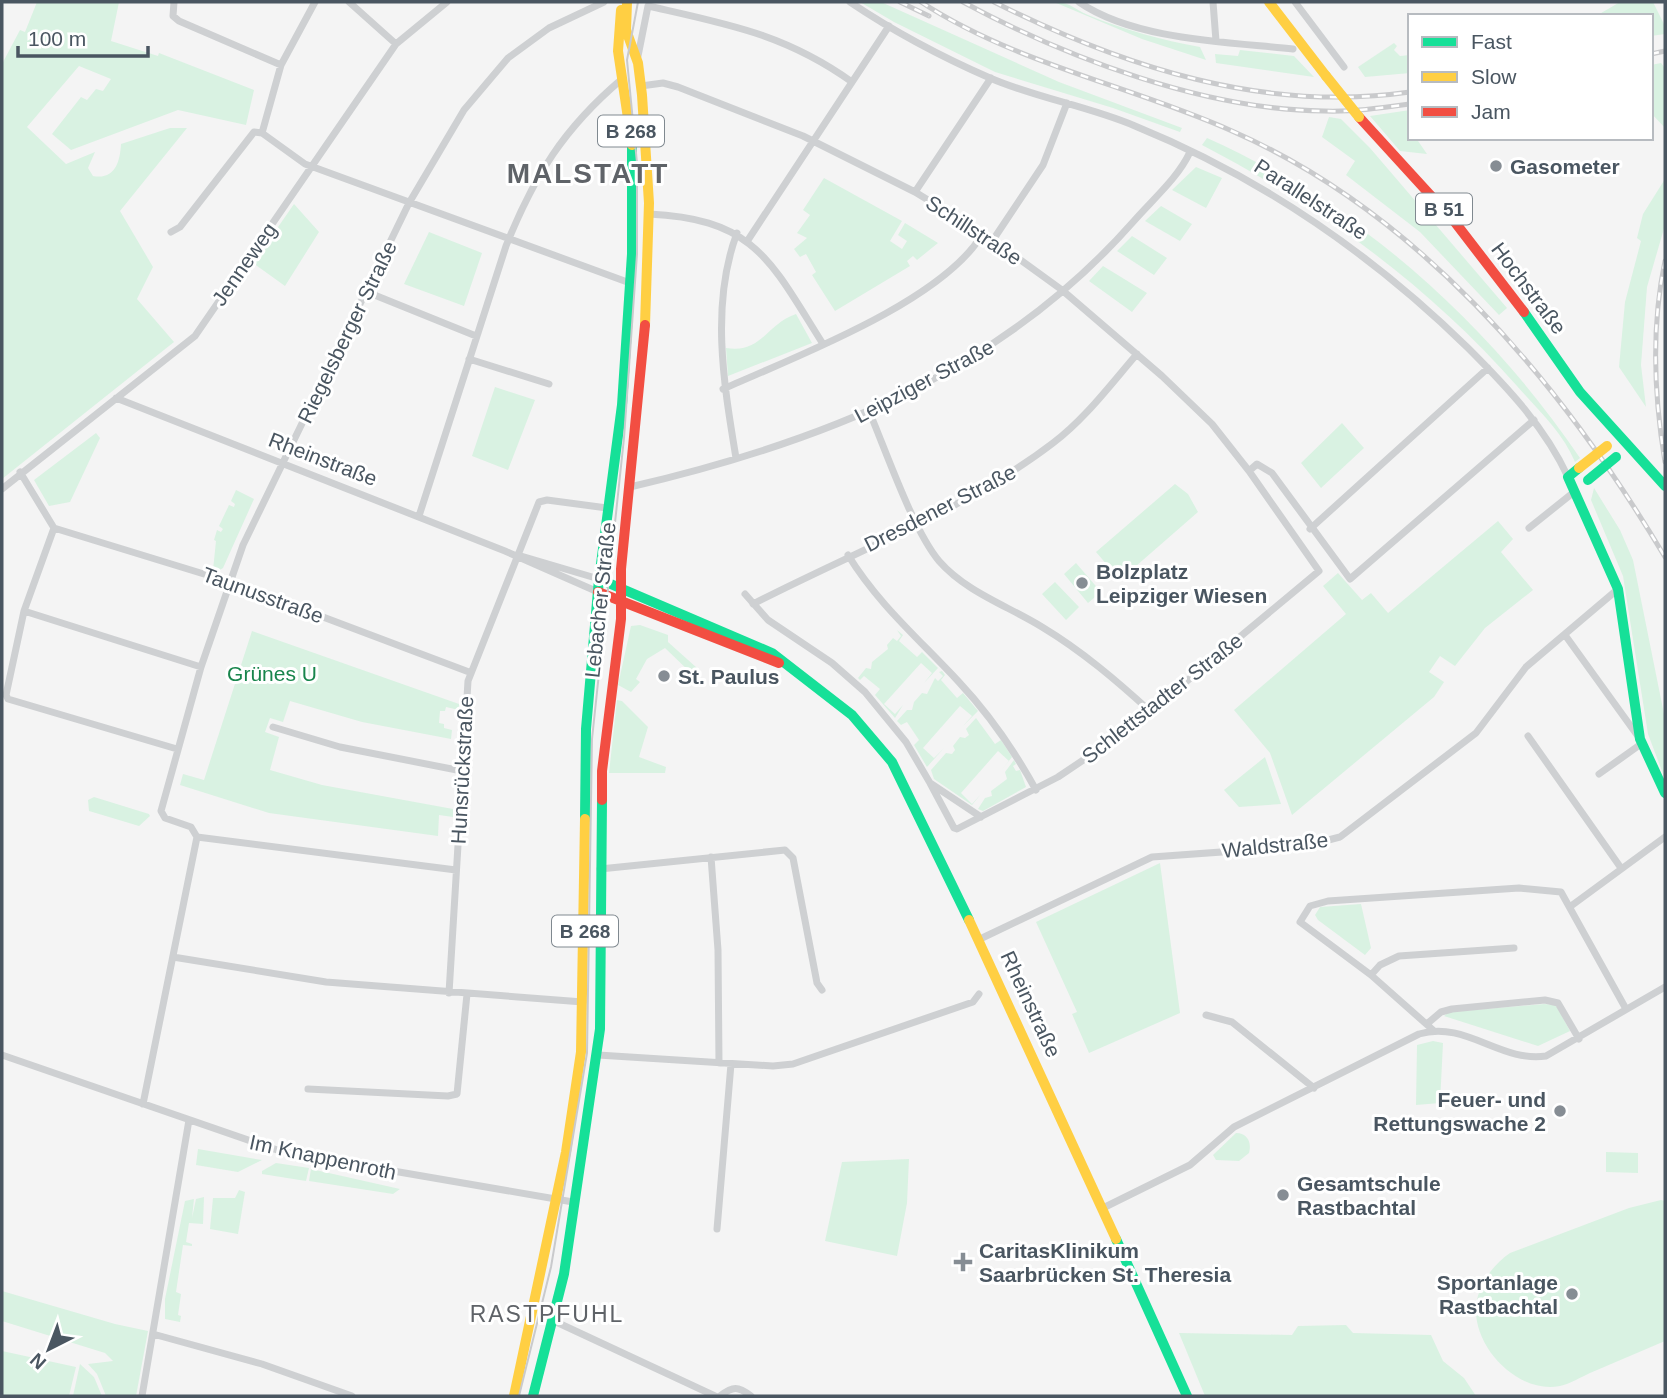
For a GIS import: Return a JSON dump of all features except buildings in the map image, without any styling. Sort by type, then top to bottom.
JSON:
[{"type":"main road","name":"Lebacher Straße","points":[[573,1202],[600,1029],[599,869],[602,771],[621,603],[646,311],[649,214],[641,86],[638,63],[626,30],[625,2]]},
{"type":"main road","name":"Lebacher Straße","points":[[556,1199],[580,1069],[586,742],[599,579],[622,405],[630,283],[632,145],[618,38],[625,2]]},
{"type":"main road","name":"Hochstraße","points":[[1269,2],[1359,117],[1454,221],[1521,307],[1580,392],[1663,484]]},
{"type":"main road","points":[[1568,477],[1618,437]]},
{"type":"main road","points":[[1574,492],[1628,447]]},
{"type":"main road","name":"Parallelstraße","points":[[1568,477],[1618,589],[1640,742],[1665,793]]},
{"type":"main road","points":[[609,493],[630,487]]},
{"type":"main road","name":"Rheinstraße","points":[[599,579],[758,646],[852,715],[892,762],[980,939],[1187,1396]]},
{"type":"main road","name":"Rheinstraße","points":[[598,592],[786,666]]},
{"type":"main road","name":"B 268","points":[[586,742],[592,739],[601,745],[602,771]]},
{"type":"main road","name":"B 268","points":[[514,1396],[556,1199]]},
{"type":"main road","name":"B 268","points":[[533,1396],[554,1321],[573,1202]]},
{"type":"street","points":[[174,2],[173,16],[281,65]]},
{"type":"street","points":[[262,133],[281,65],[315,2]]},
{"type":"street","points":[[349,2],[396,44]]},
{"type":"street","name":"Jenneweg","points":[[2,489],[20,472],[195,336],[396,44],[447,2]]},
{"type":"street","name":"Riegelsberger Straße","points":[[196,834],[162,815],[177,749],[201,667],[243,545],[409,203],[464,110],[508,58],[549,28],[604,2]]},
{"type":"street","name":"Parallelstraße","points":[[850,2],[889,26],[991,78],[1133,125],[1190,152],[1263,190],[1342,239],[1440,320],[1488,368],[1553,444],[1568,477]]},
{"type":"street","points":[[1079,2],[1097,12],[1155,32],[1293,49]]},
{"type":"street","points":[[1213,2],[1213,41]]},
{"type":"street","points":[[1295,2],[1344,67]]},
{"type":"street","points":[[638,63],[638,47],[648,6],[736,25],[811,54],[852,82]]},
{"type":"street","points":[[748,240],[889,26]]},
{"type":"street","points":[[419,516],[508,240],[530,191],[572,126],[623,78]]},
{"type":"street","points":[[915,192],[991,78]]},
{"type":"street","name":"Schillstraße","points":[[641,86],[663,83],[678,87],[813,141],[915,192],[993,240],[1062,290],[1137,354],[1212,424],[1249,471],[1319,571]]},
{"type":"street","points":[[993,240],[1042,165],[1068,103]]},
{"type":"street","points":[[171,232],[180,227],[254,132],[262,133],[312,166],[630,283]]},
{"type":"street","name":"Leipziger Straße","points":[[630,487],[736,458],[826,429],[869,411],[986,351],[1076,281],[1126,230],[1190,152]]},
{"type":"street","points":[[649,214],[687,218],[737,233],[748,240],[778,275],[823,344]]},
{"type":"street","points":[[736,458],[723,388],[721,353],[726,274],[729,252],[737,233]]},
{"type":"street","points":[[723,388],[823,344],[914,297],[974,248],[983,233]]},
{"type":"street","points":[[367,292],[477,336]]},
{"type":"street","name":"Dresdener Straße","points":[[753,604],[848,555],[977,494],[1053,444],[1137,354]]},
{"type":"street","points":[[469,359],[549,384]]},
{"type":"street","points":[[1310,529],[1488,368]]},
{"type":"street","name":"Rheinstraße","points":[[116,398],[419,516],[598,592]]},
{"type":"street","points":[[869,411],[931,550],[952,573],[1059,637],[1152,712]]},
{"type":"street","points":[[1249,471],[1257,464],[1265,467],[1350,579],[1534,421]]},
{"type":"street","points":[[20,472],[54,527],[24,611],[6,695],[8,699],[177,749]]},
{"type":"street","points":[[1529,528],[1574,492]]},
{"type":"street","points":[[517,556],[539,502],[547,500],[607,508]]},
{"type":"street","name":"Taunusstraße","points":[[54,527],[230,582],[469,673]]},
{"type":"street","points":[[848,555],[892,616],[984,710],[1016,754],[1036,790]]},
{"type":"street","name":"Rheinstraße","points":[[517,556],[533,557],[599,579]]},
{"type":"street","name":"Hunsrückstraße","points":[[449,993],[469,673],[517,556]]},
{"type":"street","name":"Schlettstadter Straße","points":[[930,783],[957,829],[1036,790],[1152,712],[1319,571]]},
{"type":"street","name":"Waldstraße","points":[[980,939],[1152,857],[1305,846],[1340,837],[1476,733],[1522,672],[1618,589]]},
{"type":"street","points":[[745,594],[768,620],[832,663],[865,692],[906,741],[930,783],[981,817]]},
{"type":"street","points":[[24,611],[201,667]]},
{"type":"street","points":[[1565,635],[1640,742],[1598,774]]},
{"type":"street","points":[[273,727],[345,748],[462,771]]},
{"type":"street","points":[[1528,736],[1621,868]]},
{"type":"street","points":[[143,1104],[196,834],[456,870]]},
{"type":"street","points":[[1571,906],[1665,837]]},
{"type":"street","points":[[599,869],[778,850],[791,854],[817,983],[822,990]]},
{"type":"street","points":[[711,857],[718,950],[719,1063]]},
{"type":"street","points":[[1433,1030],[1371,975],[1300,922],[1315,902],[1520,888],[1561,892],[1626,1010]]},
{"type":"street","points":[[1371,975],[1380,965],[1399,956],[1514,948]]},
{"type":"street","points":[[173,957],[326,982],[583,1002]]},
{"type":"street","points":[[1103,1208],[1190,1165],[1234,1127],[1392,1047],[1433,1030],[1455,1031],[1537,1057],[1555,1053],[1665,987]]},
{"type":"street","points":[[597,1055],[773,1066],[810,1060],[973,1002],[979,993]]},
{"type":"street","points":[[308,1089],[447,1096],[457,1094],[467,994]]},
{"type":"street","points":[[1428,1023],[1441,1012],[1452,1009],[1545,1000],[1558,1003],[1579,1039]]},
{"type":"street","points":[[1206,1015],[1232,1022],[1314,1088]]},
{"type":"street","name":"Im Knappenroth","points":[[2,1055],[255,1144],[304,1156],[573,1202]]},
{"type":"street","points":[[717,1230],[731,1064]]},
{"type":"street","points":[[142,1396],[189,1120]]},
{"type":"street","points":[[554,1321],[718,1396],[732,1387],[737,1387],[751,1396]]},
{"type":"street","points":[[153,1334],[262,1364],[352,1396]]},
{"type":"green space","points":[[37,2],[119,2],[111,41],[158,56],[159,53],[254,90],[246,125],[178,110],[71,150],[52,134],[81,97],[87,100],[96,89],[103,91],[111,79],[79,66],[27,127],[66,164],[95,152],[88,168],[93,176],[100,177],[115,168],[121,144],[170,128],[187,128],[120,211],[153,267],[137,299],[174,342],[2,479],[2,64],[20,30],[25,32]]},
{"type":"green space","points":[[860,2],[881,2],[1059,82],[1182,128],[1180,132],[1113,108],[995,72],[894,22]]},
{"type":"green space","points":[[1054,2],[1129,30],[1200,47],[1206,60],[1142,39]]},
{"type":"green space","points":[[1620,2],[1653,2],[1665,26],[1665,34],[1653,36],[1653,14],[1599,14]]},
{"type":"green space","points":[[1394,43],[1397,46],[1394,50],[1400,56],[1408,55],[1408,73],[1365,77],[1358,67]]},
{"type":"green space","points":[[1240,50],[1294,56],[1314,77],[1216,63],[1215,54],[1238,56]]},
{"type":"green space","points":[[1661,63],[1665,68],[1665,128],[1653,115],[1653,65]]},
{"type":"green space","points":[[1408,110],[1408,140],[1417,140],[1427,154],[1400,151],[1370,116]]},
{"type":"green space","points":[[1329,117],[1341,119],[1370,148],[1507,308],[1499,315],[1420,232],[1346,175],[1355,161],[1322,137]]},
{"type":"green space","points":[[1207,138],[1262,165],[1316,197],[1367,233],[1415,272],[1504,360],[1544,408],[1580,458],[1575,462],[1557,432],[1517,386],[1483,349],[1410,282],[1331,222],[1202,145]]},
{"type":"green space","points":[[1196,167],[1222,178],[1206,208],[1172,190]]},
{"type":"green space","points":[[824,178],[902,221],[890,241],[902,249],[907,241],[898,235],[905,223],[938,243],[917,260],[913,256],[907,261],[910,266],[835,311],[812,275],[816,272],[806,254],[800,257],[794,249],[807,238],[797,233],[810,215],[803,210]]},
{"type":"green space","points":[[1665,179],[1665,225],[1647,287],[1641,365],[1646,407],[1619,367],[1625,302],[1641,241],[1637,238],[1643,214]]},
{"type":"green space","points":[[294,204],[319,232],[285,286],[253,263]]},
{"type":"green space","points":[[1161,206],[1192,224],[1180,241],[1145,221]]},
{"type":"green space","points":[[429,232],[482,253],[464,306],[404,284]]},
{"type":"green space","points":[[1132,236],[1167,258],[1154,275],[1117,251]]},
{"type":"green space","points":[[1103,266],[1147,293],[1132,312],[1089,281]]},
{"type":"green space","points":[[796,314],[812,343],[728,376],[726,348],[748,347],[777,324]]},
{"type":"green space","points":[[495,387],[535,400],[508,470],[472,456]]},
{"type":"green space","points":[[1342,423],[1364,448],[1321,488],[1301,463]]},
{"type":"green space","points":[[96,433],[100,438],[70,502],[49,506],[34,480]]},
{"type":"green space","points":[[1175,484],[1188,494],[1198,512],[1120,580],[1096,552]]},
{"type":"green space","points":[[1594,488],[1620,530],[1633,560],[1665,719],[1665,779],[1648,734],[1623,576],[1591,500]]},
{"type":"green space","points":[[236,490],[254,499],[223,568],[213,570],[214,540],[217,530],[221,532],[223,529],[219,526],[229,505],[234,507],[235,504],[231,501]]},
{"type":"green space","points":[[1498,521],[1513,539],[1501,552],[1533,590],[1485,628],[1455,666],[1440,656],[1429,672],[1444,682],[1434,697],[1292,815],[1270,753],[1234,710],[1346,614],[1323,586],[1338,573],[1362,600],[1371,593],[1388,613]]},
{"type":"green space","name":"Bolzplatz Leipziger Wiesen","points":[[1076,563],[1101,592],[1088,603],[1064,574]]},
{"type":"green space","points":[[1055,582],[1079,607],[1066,620],[1042,594]]},
{"type":"green space","points":[[640,625],[668,635],[668,642],[697,668],[692,674],[665,648],[647,659],[636,679],[640,682],[631,692],[618,685],[631,626]]},
{"type":"green space","points":[[897,630],[903,635],[899,641],[917,657],[922,652],[938,668],[924,683],[932,673],[921,663],[884,704],[895,714],[903,705],[895,718],[875,695],[880,689],[864,676],[860,680],[858,678],[866,668],[871,669],[872,662],[888,649],[887,645],[893,638],[897,641],[901,636]]},
{"type":"green space","name":"Grünes U","points":[[252,631],[459,704],[459,710],[446,707],[445,711],[440,711],[439,723],[452,730],[451,739],[362,722],[290,701],[283,722],[270,718],[265,732],[279,737],[270,770],[322,785],[453,809],[453,817],[439,815],[438,836],[269,813],[180,785],[183,774],[204,780]]},
{"type":"green space","points":[[942,671],[945,675],[941,680],[957,698],[963,693],[978,711],[963,726],[972,716],[960,706],[923,748],[934,758],[944,748],[927,767],[914,745],[919,740],[907,722],[901,725],[897,721],[907,710],[912,710],[914,702],[922,693],[927,694],[935,678],[938,681],[943,676],[939,672]]},
{"type":"green space","points":[[617,700],[622,701],[648,727],[639,757],[666,767],[665,773],[609,773]]},
{"type":"green space","points":[[976,718],[995,744],[1001,740],[1012,757],[1009,761],[998,751],[961,793],[972,804],[981,794],[972,805],[934,779],[931,770],[946,753],[952,754],[955,750],[953,746],[960,737],[969,735],[966,729]]},
{"type":"green space","points":[[1265,757],[1281,804],[1239,807],[1224,790]]},
{"type":"green space","points":[[1014,760],[1016,764],[1013,766],[1016,771],[1020,770],[1026,787],[983,811],[978,809],[985,798],[992,796],[991,791],[1007,779],[1005,772]]},
{"type":"green space","points":[[94,797],[150,816],[139,826],[89,811],[88,800]]},
{"type":"green space","points":[[1160,863],[1180,1013],[1089,1053],[1072,1014],[1077,1012],[1036,922]]},
{"type":"green space","points":[[1361,904],[1371,948],[1365,955],[1315,915],[1320,907]]},
{"type":"green space","points":[[1556,1005],[1570,1031],[1538,1046],[1444,1016],[1449,1012]]},
{"type":"green space","points":[[1433,1041],[1443,1043],[1440,1103],[1416,1105],[1417,1045]]},
{"type":"green space","points":[[1236,1133],[1248,1139],[1249,1153],[1239,1161],[1216,1160],[1213,1155]]},
{"type":"green space","points":[[198,1149],[262,1160],[238,1172],[196,1165]]},
{"type":"green space","points":[[1606,1152],[1638,1153],[1638,1173],[1606,1172]]},
{"type":"green space","points":[[909,1159],[907,1203],[897,1256],[825,1241],[842,1162]]},
{"type":"green space","points":[[276,1163],[309,1168],[306,1181],[262,1174],[262,1171]]},
{"type":"green space","points":[[311,1169],[400,1189],[393,1194],[309,1181]]},
{"type":"green space","points":[[239,1190],[245,1192],[238,1234],[210,1229],[213,1198],[235,1198]]},
{"type":"green space","points":[[204,1197],[203,1224],[189,1223],[186,1242],[192,1246],[183,1245],[176,1292],[181,1294],[178,1315],[181,1316],[180,1322],[165,1319],[165,1299],[185,1201],[194,1199],[192,1218],[196,1199]]},
{"type":"green space","name":"Sportanlage Rastbachtal","points":[[1665,1201],[1665,1341],[1560,1386],[1544,1387],[1528,1382],[1499,1363],[1480,1333],[1476,1316],[1477,1300],[1482,1286],[1499,1262],[1510,1253],[1629,1208]]},
{"type":"green space","points":[[2,1291],[148,1331],[136,1396],[106,1396],[97,1374],[88,1364],[113,1361],[105,1353],[2,1321]]},
{"type":"green space","points":[[1346,1325],[1353,1333],[1431,1335],[1443,1361],[1464,1378],[1476,1396],[1205,1396],[1179,1333],[1292,1335],[1298,1326]]},
{"type":"green space","points":[[2,1351],[76,1367],[69,1396],[2,1396]]},
{"type":"green space","points":[[80,1364],[94,1377],[102,1396],[73,1396]]},
{"type":"tram line","points":[[519,1396],[551,1267],[587,1053],[592,739],[624,438],[637,254],[637,163],[627,60],[638,2]]},
{"type":"railway","points":[[900,2],[929,16]]},
{"type":"railway","points":[[921,2],[995,42],[1232,131],[1301,166],[1365,208],[1425,256],[1480,310],[1532,368],[1580,429],[1665,557]]},
{"type":"railway","points":[[963,2],[1047,43],[1092,61],[1185,91],[1279,108],[1324,111],[1408,104]]},
{"type":"railway","points":[[994,2],[1093,46],[1144,65],[1196,79],[1248,90],[1302,96],[1356,97],[1408,92]]},
{"type":"railway","points":[[1653,54],[1665,51]]},
{"type":"railway","points":[[1665,261],[1656,336],[1656,387],[1665,462]]},
{"type":"traffic: fast","points":[[585,819],[586,729],[599,579],[622,405],[632,254],[632,145]]},
{"type":"traffic: fast","points":[[1524,312],[1580,392],[1665,486]]},
{"type":"traffic: fast","points":[[1588,480],[1616,457]]},
{"type":"traffic: fast","points":[[1579,468],[1568,477],[1618,589],[1640,739],[1665,793]]},
{"type":"traffic: fast","points":[[599,579],[772,653],[852,715],[892,762],[969,920]]},
{"type":"traffic: fast","points":[[533,1396],[564,1274],[600,1029],[602,800]]},
{"type":"traffic: fast","points":[[1116,1239],[1187,1396]]},
{"type":"traffic: slow","points":[[627,2],[626,30],[638,63],[642,95],[649,203],[645,325]]},
{"type":"traffic: slow","points":[[1269,2],[1326,76]]},
{"type":"traffic: slow","points":[[621,10],[618,51],[632,145]]},
{"type":"traffic: slow","points":[[1326,76],[1359,117]]},
{"type":"traffic: slow","points":[[1579,468],[1607,446]]},
{"type":"traffic: slow","points":[[514,1396],[566,1152],[581,1052],[585,819]]},
{"type":"traffic: slow","points":[[969,920],[1116,1239]]},
{"type":"traffic: jam","points":[[1359,117],[1454,221],[1524,312]]},
{"type":"traffic: jam","points":[[602,800],[602,771],[621,619],[621,569],[645,325]]},
{"type":"traffic: jam","points":[[598,592],[779,663]]},
{"type":"place","name":"Gasometer","points":[[1496,166]]},
{"type":"place","name":"Bolzplatz Leipziger Wiesen","points":[[1082,583]]},
{"type":"place","name":"St. Paulus","points":[[664,676]]},
{"type":"place","name":"Feuer- und Rettungswache 2","points":[[1560,1111]]},
{"type":"place","name":"Gesamtschule Rastbachtal","points":[[1283,1195]]},
{"type":"place","name":"CaritasKlinikum Saarbrücken St. Theresia","points":[[963,1262]]},
{"type":"place","name":"Sportanlage Rastbachtal","points":[[1572,1294]]},
{"type":"district","name":"MALSTATT","points":[[588,173]]},
{"type":"district","name":"RASTPFUHL","points":[[547,1314]]}]
